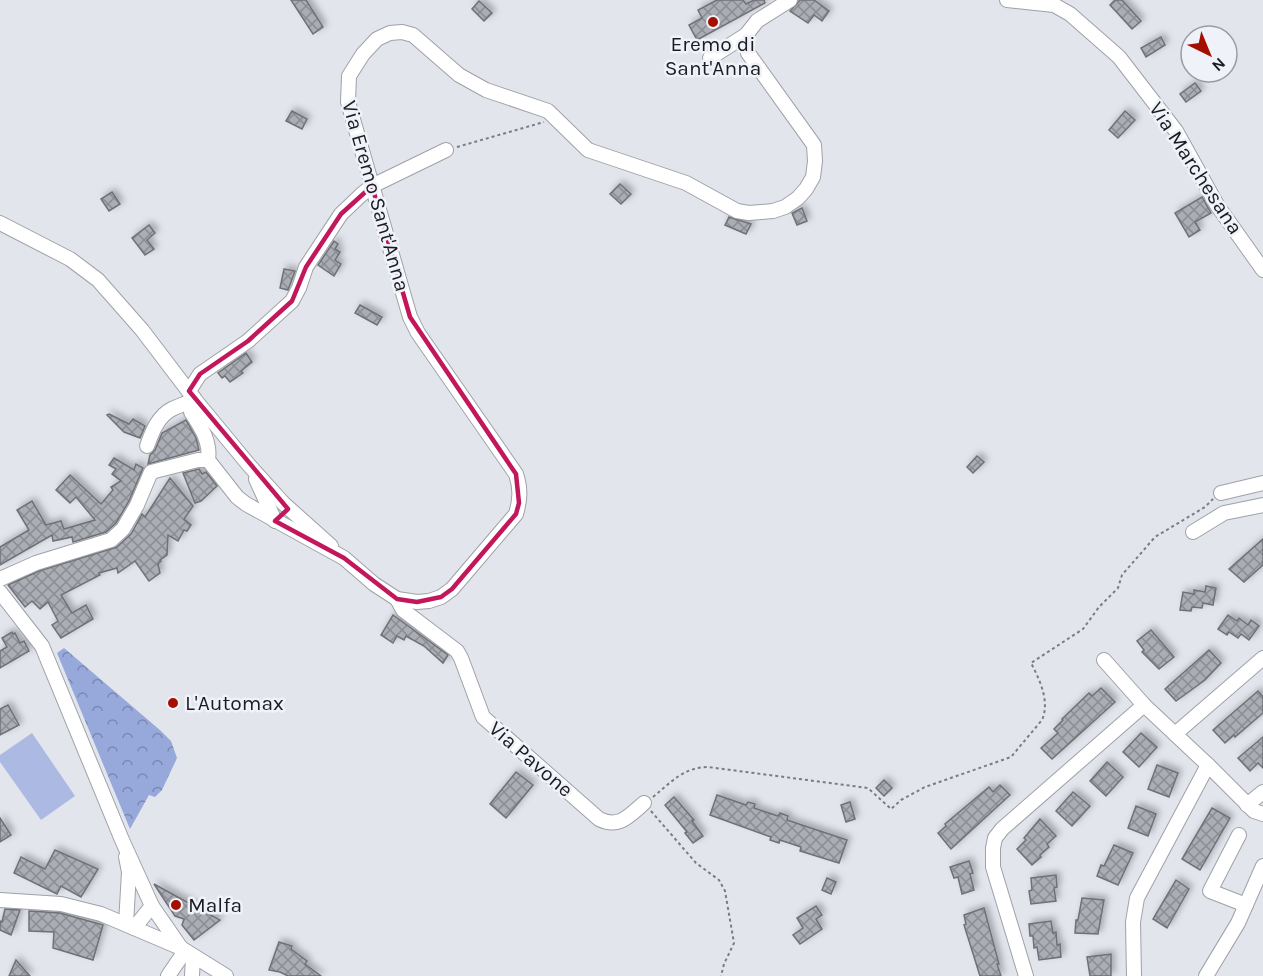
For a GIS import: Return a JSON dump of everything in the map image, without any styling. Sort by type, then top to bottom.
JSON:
[{"type":"street","points":[[710,58],[746,35],[757,21],[790,0]]},
{"type":"street","name":"Via Marchesana","points":[[1007,0],[1054,5],[1070,14],[1119,57],[1176,131],[1217,204],[1263,270]]},
{"type":"street","name":"Via Eremo Sant'Anna","points":[[208,460],[237,497],[275,521],[344,558],[374,584],[397,599],[429,601],[441,597],[452,589],[516,514],[520,486],[516,474],[418,333],[408,310],[348,102],[349,76],[363,54],[377,39],[390,33],[413,35],[459,75],[486,90],[548,111],[588,150],[686,183],[737,211],[749,213],[785,207],[802,194],[813,177],[815,161],[814,145],[748,53],[746,35]]},
{"type":"street","points":[[0,579],[36,562],[111,540],[123,529],[137,505],[151,472],[198,460],[208,460],[210,449],[191,400],[200,374],[248,341],[292,301],[306,267],[341,214],[372,186],[446,150]]},
{"type":"street","points":[[0,223],[70,259],[98,280],[142,330],[191,400],[284,503],[344,558]]},
{"type":"street","points":[[147,446],[158,420],[164,414],[191,400]]},
{"type":"street","points":[[248,464],[275,521],[283,513],[284,503]]},
{"type":"street","points":[[1221,493],[1263,483]]},
{"type":"street","points":[[1193,532],[1224,513],[1263,505]]},
{"type":"street","points":[[0,592],[42,646],[122,840],[152,906],[186,951],[192,976]]},
{"type":"street","name":"Via Pavone","points":[[397,599],[403,610],[457,651],[483,717],[599,819],[609,824],[616,823],[644,803]]},
{"type":"street","points":[[1175,734],[1263,658]]},
{"type":"street","points":[[1104,660],[1144,705],[1247,805],[1263,814]]},
{"type":"street","points":[[1026,976],[993,867],[993,848],[996,838],[1002,829],[1144,705]]},
{"type":"street","points":[[1134,976],[1133,922],[1137,898],[1208,765]]},
{"type":"street","points":[[1247,805],[1263,792]]},
{"type":"street","points":[[1239,835],[1210,891],[1246,905]]},
{"type":"street","points":[[122,840],[129,872],[130,926]]},
{"type":"street","points":[[1206,976],[1238,923],[1263,866]]},
{"type":"street","points":[[0,900],[61,904],[101,914],[186,951],[226,976]]},
{"type":"street","points":[[130,926],[152,906]]},
{"type":"street","points":[[168,976],[186,951]]},
{"type":"path","points":[[446,150],[556,118]]},
{"type":"path","points":[[721,976],[734,943],[725,891],[719,880],[696,863],[644,803],[683,772],[708,767],[868,788],[891,809],[901,800],[925,787],[1011,757],[1042,720],[1045,713],[1042,684],[1031,663],[1083,629],[1099,607],[1118,588],[1122,576],[1155,537],[1205,507],[1221,493]]},
{"type":"highlighted area","points":[[372,186],[410,317],[516,474],[519,503],[516,514],[452,589],[441,597],[417,602],[397,599],[344,558],[275,521],[288,509],[189,391],[200,374],[248,341],[292,301],[306,267],[341,214]]},
{"type":"green space","points":[[64,648],[171,741],[177,758],[162,790],[155,797],[149,795],[130,829],[57,653]]},
{"type":"shaded area","points":[[32,733],[75,796],[41,820],[0,762],[0,755]]},
{"type":"building","points":[[291,0],[306,0],[323,27],[313,34]]},
{"type":"building","points":[[717,0],[743,0],[746,4],[754,0],[764,0],[765,3],[697,40],[689,25],[702,18],[698,10]]},
{"type":"building","points":[[800,0],[814,0],[829,11],[822,21],[814,15],[808,23],[790,11]]},
{"type":"building","points":[[1115,0],[1122,0],[1141,21],[1132,29],[1110,5]]},
{"type":"building","points":[[479,1],[492,13],[484,21],[472,9]]},
{"type":"building","points":[[1161,37],[1165,45],[1146,57],[1141,48]]},
{"type":"building","points":[[1194,84],[1201,91],[1186,102],[1180,94]]},
{"type":"building","points":[[292,111],[307,119],[302,129],[286,121]]},
{"type":"building","points":[[1125,111],[1135,120],[1118,138],[1109,130]]},
{"type":"building","points":[[620,184],[631,194],[621,204],[610,194]]},
{"type":"building","points":[[112,192],[120,204],[109,211],[101,199]]},
{"type":"building","points":[[1202,197],[1211,213],[1195,222],[1200,230],[1189,237],[1175,213]]},
{"type":"building","points":[[802,208],[807,221],[797,225],[792,213]]},
{"type":"building","points":[[729,217],[751,224],[746,234],[725,225]]},
{"type":"building","points":[[149,225],[155,233],[147,240],[154,249],[145,255],[132,238]]},
{"type":"building","points":[[334,241],[338,244],[335,249],[340,252],[335,260],[341,264],[334,276],[318,265]]},
{"type":"building","points":[[284,269],[295,271],[288,290],[280,288]]},
{"type":"building","points":[[360,305],[382,317],[377,325],[355,313]]},
{"type":"building","points":[[246,353],[252,362],[241,371],[243,373],[230,382],[225,376],[222,378],[218,373]]},
{"type":"building","points":[[107,415],[129,424],[133,419],[145,426],[140,438],[124,432]]},
{"type":"building","points":[[186,420],[196,438],[199,450],[148,464],[150,455],[155,450],[162,433]]},
{"type":"building","points":[[977,456],[984,462],[973,473],[967,467]]},
{"type":"building","points":[[114,458],[134,470],[136,464],[143,468],[129,501],[116,523],[106,532],[73,542],[72,537],[53,541],[52,535],[0,565],[0,547],[29,530],[17,510],[32,501],[46,525],[61,521],[64,529],[95,520],[76,497],[70,503],[56,490],[70,475],[101,504],[113,490],[111,487],[121,481],[112,474],[116,469],[109,465]]},
{"type":"building","points":[[199,469],[202,474],[206,472],[217,486],[201,501],[195,503],[183,473]]},
{"type":"building","points":[[170,478],[193,506],[184,519],[191,525],[187,531],[184,530],[178,541],[168,535],[167,555],[158,564],[160,573],[149,581],[135,561],[118,573],[117,568],[99,573],[100,575],[61,595],[72,613],[86,605],[93,619],[61,638],[52,625],[58,621],[48,602],[40,609],[32,601],[25,607],[8,585],[39,571],[117,547],[131,534],[142,514],[145,517]]},
{"type":"building","points":[[1263,539],[1263,565],[1244,582],[1229,569]]},
{"type":"building","points":[[1206,586],[1216,588],[1213,605],[1203,603],[1202,608],[1192,607],[1191,611],[1180,610],[1183,592],[1194,594],[1194,590],[1205,592]]},
{"type":"building","points":[[393,615],[448,655],[443,663],[424,646],[406,636],[404,640],[397,636],[393,643],[381,635]]},
{"type":"building","points":[[1228,615],[1237,621],[1239,618],[1248,625],[1251,620],[1259,626],[1249,640],[1241,634],[1238,638],[1229,632],[1227,635],[1218,629]]},
{"type":"building","points":[[1151,630],[1174,657],[1159,669],[1142,652],[1144,650],[1137,641]]},
{"type":"building","points":[[12,632],[15,633],[20,643],[24,641],[29,651],[0,668],[0,651],[7,647],[2,638]]},
{"type":"building","points":[[1209,650],[1221,663],[1205,680],[1176,701],[1165,689]]},
{"type":"building","points":[[1101,688],[1115,702],[1052,759],[1041,748],[1058,733],[1054,729],[1089,693],[1092,696]]},
{"type":"building","points":[[1258,691],[1263,697],[1263,713],[1225,743],[1213,730]]},
{"type":"building","points":[[8,705],[19,725],[0,735],[0,709]]},
{"type":"building","points":[[1141,733],[1157,747],[1139,767],[1123,752]]},
{"type":"building","points":[[1263,737],[1263,768],[1258,763],[1250,771],[1238,758]]},
{"type":"building","points":[[1107,762],[1123,777],[1106,796],[1090,781]]},
{"type":"building","points":[[1157,765],[1178,773],[1169,797],[1148,789]]},
{"type":"building","points":[[516,772],[533,785],[506,818],[490,804]]},
{"type":"building","points":[[884,780],[892,788],[884,796],[876,788]]},
{"type":"building","points":[[1000,785],[1010,795],[951,849],[938,833],[946,826],[945,824],[989,787],[993,792]]},
{"type":"building","points":[[1073,792],[1090,806],[1072,826],[1056,811]]},
{"type":"building","points":[[717,795],[746,805],[748,802],[755,804],[754,808],[778,816],[780,813],[788,816],[787,820],[847,840],[839,863],[800,851],[801,847],[780,840],[779,843],[770,840],[771,837],[710,815]]},
{"type":"building","points":[[674,797],[694,820],[692,821],[703,836],[693,843],[665,805]]},
{"type":"building","points":[[850,802],[855,819],[846,822],[841,805]]},
{"type":"building","points":[[1136,806],[1156,814],[1148,836],[1128,828]]},
{"type":"building","points":[[1212,808],[1230,818],[1200,870],[1182,859]]},
{"type":"building","points":[[0,818],[11,835],[0,842]]},
{"type":"building","points":[[1040,819],[1056,836],[1047,844],[1049,847],[1040,855],[1041,857],[1032,865],[1017,849]]},
{"type":"building","points":[[1114,845],[1133,853],[1118,885],[1097,876]]},
{"type":"building","points":[[55,850],[98,869],[81,897],[61,886],[57,894],[14,873],[21,857],[45,869]]},
{"type":"building","points":[[969,861],[973,873],[970,874],[974,890],[962,894],[958,877],[954,878],[950,867]]},
{"type":"building","points":[[1056,875],[1057,887],[1054,888],[1056,901],[1031,904],[1029,891],[1032,890],[1031,878]]},
{"type":"building","points":[[827,878],[836,882],[831,894],[822,890]]},
{"type":"building","points":[[1176,880],[1189,889],[1167,928],[1153,919]]},
{"type":"building","points":[[154,884],[220,920],[194,940],[182,925],[184,919],[175,916]]},
{"type":"building","points":[[1082,898],[1104,900],[1098,934],[1075,933]]},
{"type":"building","points":[[816,906],[822,915],[816,919],[822,929],[800,944],[793,935],[803,928],[797,918]]},
{"type":"building","points":[[984,908],[1001,976],[980,976],[964,925],[966,924],[964,915]]},
{"type":"building","points":[[5,909],[20,910],[11,935],[0,930],[0,921],[2,922]]},
{"type":"building","points":[[29,911],[60,913],[103,925],[93,960],[53,948],[54,932],[29,931]]},
{"type":"building","points":[[1051,921],[1053,933],[1056,932],[1057,945],[1060,944],[1061,957],[1039,960],[1037,947],[1034,948],[1033,936],[1030,936],[1029,924]]},
{"type":"building","points":[[279,942],[292,946],[291,949],[307,961],[305,964],[321,976],[288,976],[269,970]]},
{"type":"building","points":[[1111,954],[1111,976],[1090,976],[1087,957]]},
{"type":"building","points":[[16,960],[30,976],[9,976]]},
{"type":"place","name":"Eremo di Sant'Anna","points":[[713,22]]},
{"type":"place","name":"L'Automax","points":[[173,703]]},
{"type":"place","name":"Malfa","points":[[176,905]]}]
